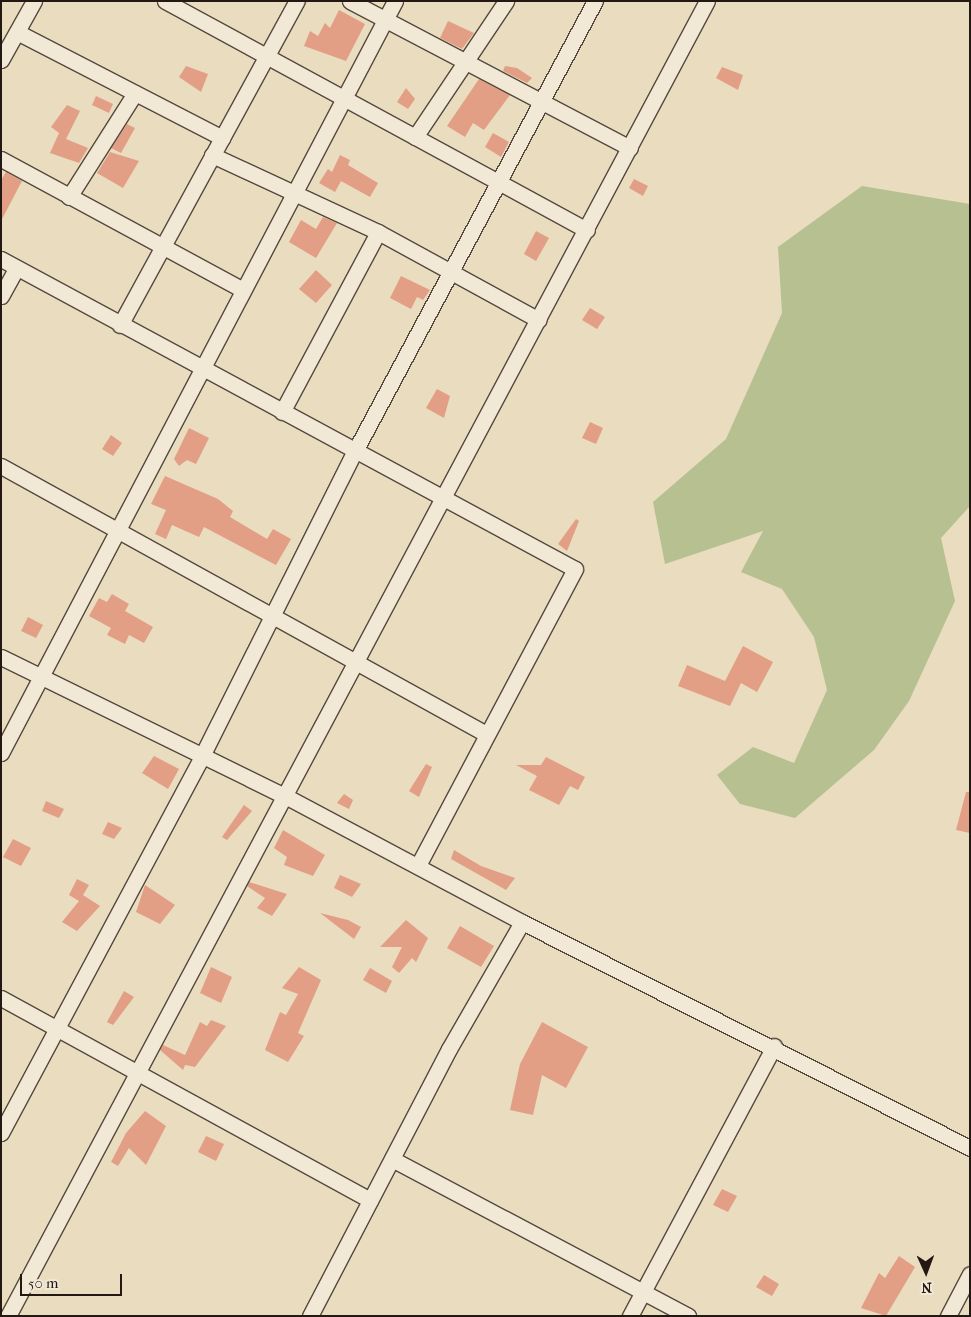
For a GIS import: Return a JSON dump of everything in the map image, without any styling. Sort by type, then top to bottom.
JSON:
[{"type":"street","points":[[1,60],[34,1]]},
{"type":"street","points":[[165,1],[586,230]]},
{"type":"street","points":[[120,325],[297,1]]},
{"type":"street","points":[[350,1],[540,103],[630,148]]},
{"type":"street","points":[[1,753],[202,369],[293,190],[395,1]]},
{"type":"street","points":[[415,137],[467,64],[506,1]]},
{"type":"street","points":[[1,1133],[202,756],[355,451],[497,181],[595,1]]},
{"type":"street","points":[[8,1316],[283,795],[444,499],[707,1]]},
{"type":"street","points":[[17,32],[222,138]]},
{"type":"street","points":[[69,196],[135,93]]},
{"type":"street","points":[[212,155],[293,190],[378,232],[539,320]]},
{"type":"street","points":[[1,159],[242,290]]},
{"type":"street","points":[[282,412],[378,232]]},
{"type":"street","points":[[1,259],[16,269],[575,569],[486,734],[418,866]]},
{"type":"street","points":[[1,296],[16,269]]},
{"type":"street","points":[[1,466],[119,529],[354,663],[486,734]]},
{"type":"street","points":[[1,657],[39,678],[283,795],[522,922],[774,1046],[970,1148]]},
{"type":"street","points":[[310,1316],[392,1159],[522,922]]},
{"type":"street","points":[[1,998],[138,1071],[370,1200]]},
{"type":"street","points":[[630,1316],[774,1046]]},
{"type":"street","points":[[392,1159],[688,1316]]},
{"type":"street","points":[[948,1316],[970,1274]]},
{"type":"green space","points":[[862,186],[970,204],[970,506],[941,538],[955,601],[909,701],[874,750],[795,818],[740,804],[717,775],[753,747],[794,763],[827,690],[814,637],[782,589],[741,572],[763,531],[665,564],[653,502],[726,439],[782,313],[778,247]]},
{"type":"building","points":[[339,10],[365,24],[346,61],[304,46],[310,31],[318,36],[325,23],[330,28]]},
{"type":"building","points":[[448,21],[474,33],[462,49],[440,38]]},
{"type":"building","points":[[186,66],[208,74],[201,92],[179,77]]},
{"type":"building","points":[[505,66],[517,68],[532,78],[527,83],[503,71]]},
{"type":"building","points":[[722,67],[743,75],[738,90],[716,78]]},
{"type":"building","points":[[479,79],[510,95],[484,130],[473,123],[465,137],[447,126]]},
{"type":"building","points":[[406,88],[415,99],[408,109],[397,102]]},
{"type":"building","points":[[96,96],[113,104],[109,113],[92,105]]},
{"type":"building","points":[[67,105],[80,111],[66,139],[88,148],[79,163],[50,153],[59,133],[51,127]]},
{"type":"building","points":[[127,124],[135,128],[121,153],[111,148]]},
{"type":"building","points":[[493,133],[509,142],[501,157],[485,147]]},
{"type":"building","points":[[110,152],[139,161],[123,188],[97,173]]},
{"type":"building","points":[[340,155],[350,160],[348,165],[378,183],[370,197],[341,181],[335,192],[319,183],[328,169],[332,172]]},
{"type":"building","points":[[6,172],[22,181],[1,221],[1,180]]},
{"type":"building","points":[[634,179],[648,186],[643,196],[629,188]]},
{"type":"building","points":[[323,217],[337,223],[316,258],[289,242],[301,220],[316,229]]},
{"type":"building","points":[[536,231],[549,238],[536,261],[524,254]]},
{"type":"building","points":[[316,270],[332,285],[316,303],[299,289]]},
{"type":"building","points":[[401,276],[430,290],[423,300],[417,297],[411,309],[390,298]]},
{"type":"building","points":[[590,308],[605,317],[597,329],[582,320]]},
{"type":"building","points":[[437,389],[450,396],[444,418],[426,408]]},
{"type":"building","points":[[590,422],[603,428],[596,444],[582,438]]},
{"type":"building","points":[[189,428],[209,438],[196,464],[187,460],[179,466],[174,459]]},
{"type":"building","points":[[111,435],[122,443],[113,456],[102,449]]},
{"type":"building","points":[[165,476],[218,499],[233,511],[230,517],[267,539],[273,529],[291,539],[276,565],[204,527],[199,537],[172,525],[166,539],[155,534],[166,510],[151,504]]},
{"type":"building","points":[[576,519],[579,521],[567,551],[558,544]]},
{"type":"building","points":[[112,594],[129,604],[125,611],[153,627],[144,643],[129,635],[125,644],[107,635],[111,628],[89,616],[99,598],[107,602]]},
{"type":"building","points":[[28,617],[43,625],[36,638],[21,631]]},
{"type":"building","points":[[743,646],[773,662],[757,692],[741,683],[730,706],[678,686],[687,665],[725,681]]},
{"type":"building","points":[[154,756],[179,769],[168,789],[142,773]]},
{"type":"building","points":[[546,757],[585,777],[578,790],[570,786],[559,805],[529,790],[537,776],[516,765],[541,765]]},
{"type":"building","points":[[426,764],[432,767],[419,797],[409,791]]},
{"type":"building","points":[[966,792],[970,792],[970,833],[956,830]]},
{"type":"building","points":[[344,794],[353,800],[349,809],[337,803]]},
{"type":"building","points":[[46,801],[64,809],[59,818],[42,811]]},
{"type":"building","points":[[244,805],[252,811],[227,840],[222,837]]},
{"type":"building","points":[[108,822],[122,828],[114,839],[102,834]]},
{"type":"building","points":[[283,830],[325,855],[313,876],[284,865],[287,857],[274,848]]},
{"type":"building","points":[[13,839],[31,848],[21,866],[3,857]]},
{"type":"building","points":[[454,850],[481,866],[515,878],[506,890],[451,859]]},
{"type":"building","points":[[340,875],[361,884],[352,897],[334,888]]},
{"type":"building","points":[[77,879],[89,885],[83,895],[100,906],[77,931],[62,922],[79,901],[69,895]]},
{"type":"building","points":[[249,882],[287,894],[272,916],[257,908],[265,898],[247,886]]},
{"type":"building","points":[[145,885],[175,905],[160,924],[136,912]]},
{"type":"building","points":[[320,913],[348,920],[361,927],[354,939]]},
{"type":"building","points":[[406,920],[428,938],[416,962],[412,958],[399,973],[392,967],[402,947],[380,947]]},
{"type":"building","points":[[460,926],[494,946],[481,967],[447,948]]},
{"type":"building","points":[[211,967],[232,977],[221,1003],[200,993]]},
{"type":"building","points":[[299,967],[321,980],[298,1033],[304,1036],[288,1062],[265,1050],[280,1012],[286,1015],[298,994],[282,988]]},
{"type":"building","points":[[370,968],[392,981],[386,993],[363,980]]},
{"type":"building","points":[[124,991],[134,997],[113,1025],[107,1022]]},
{"type":"building","points":[[211,1020],[226,1026],[195,1067],[185,1065],[183,1070],[160,1050],[163,1045],[185,1055],[200,1022],[207,1026]]},
{"type":"building","points":[[542,1022],[588,1047],[566,1088],[542,1075],[533,1115],[510,1110],[520,1064]]},
{"type":"building","points":[[145,1111],[166,1126],[146,1165],[129,1148],[118,1166],[111,1162],[126,1133]]},
{"type":"building","points":[[206,1136],[224,1144],[216,1161],[198,1152]]},
{"type":"building","points":[[722,1189],[737,1196],[728,1212],[713,1205]]},
{"type":"building","points":[[899,1256],[915,1267],[886,1316],[861,1308],[879,1273],[885,1278]]},
{"type":"building","points":[[764,1275],[779,1284],[772,1296],[756,1287]]}]
